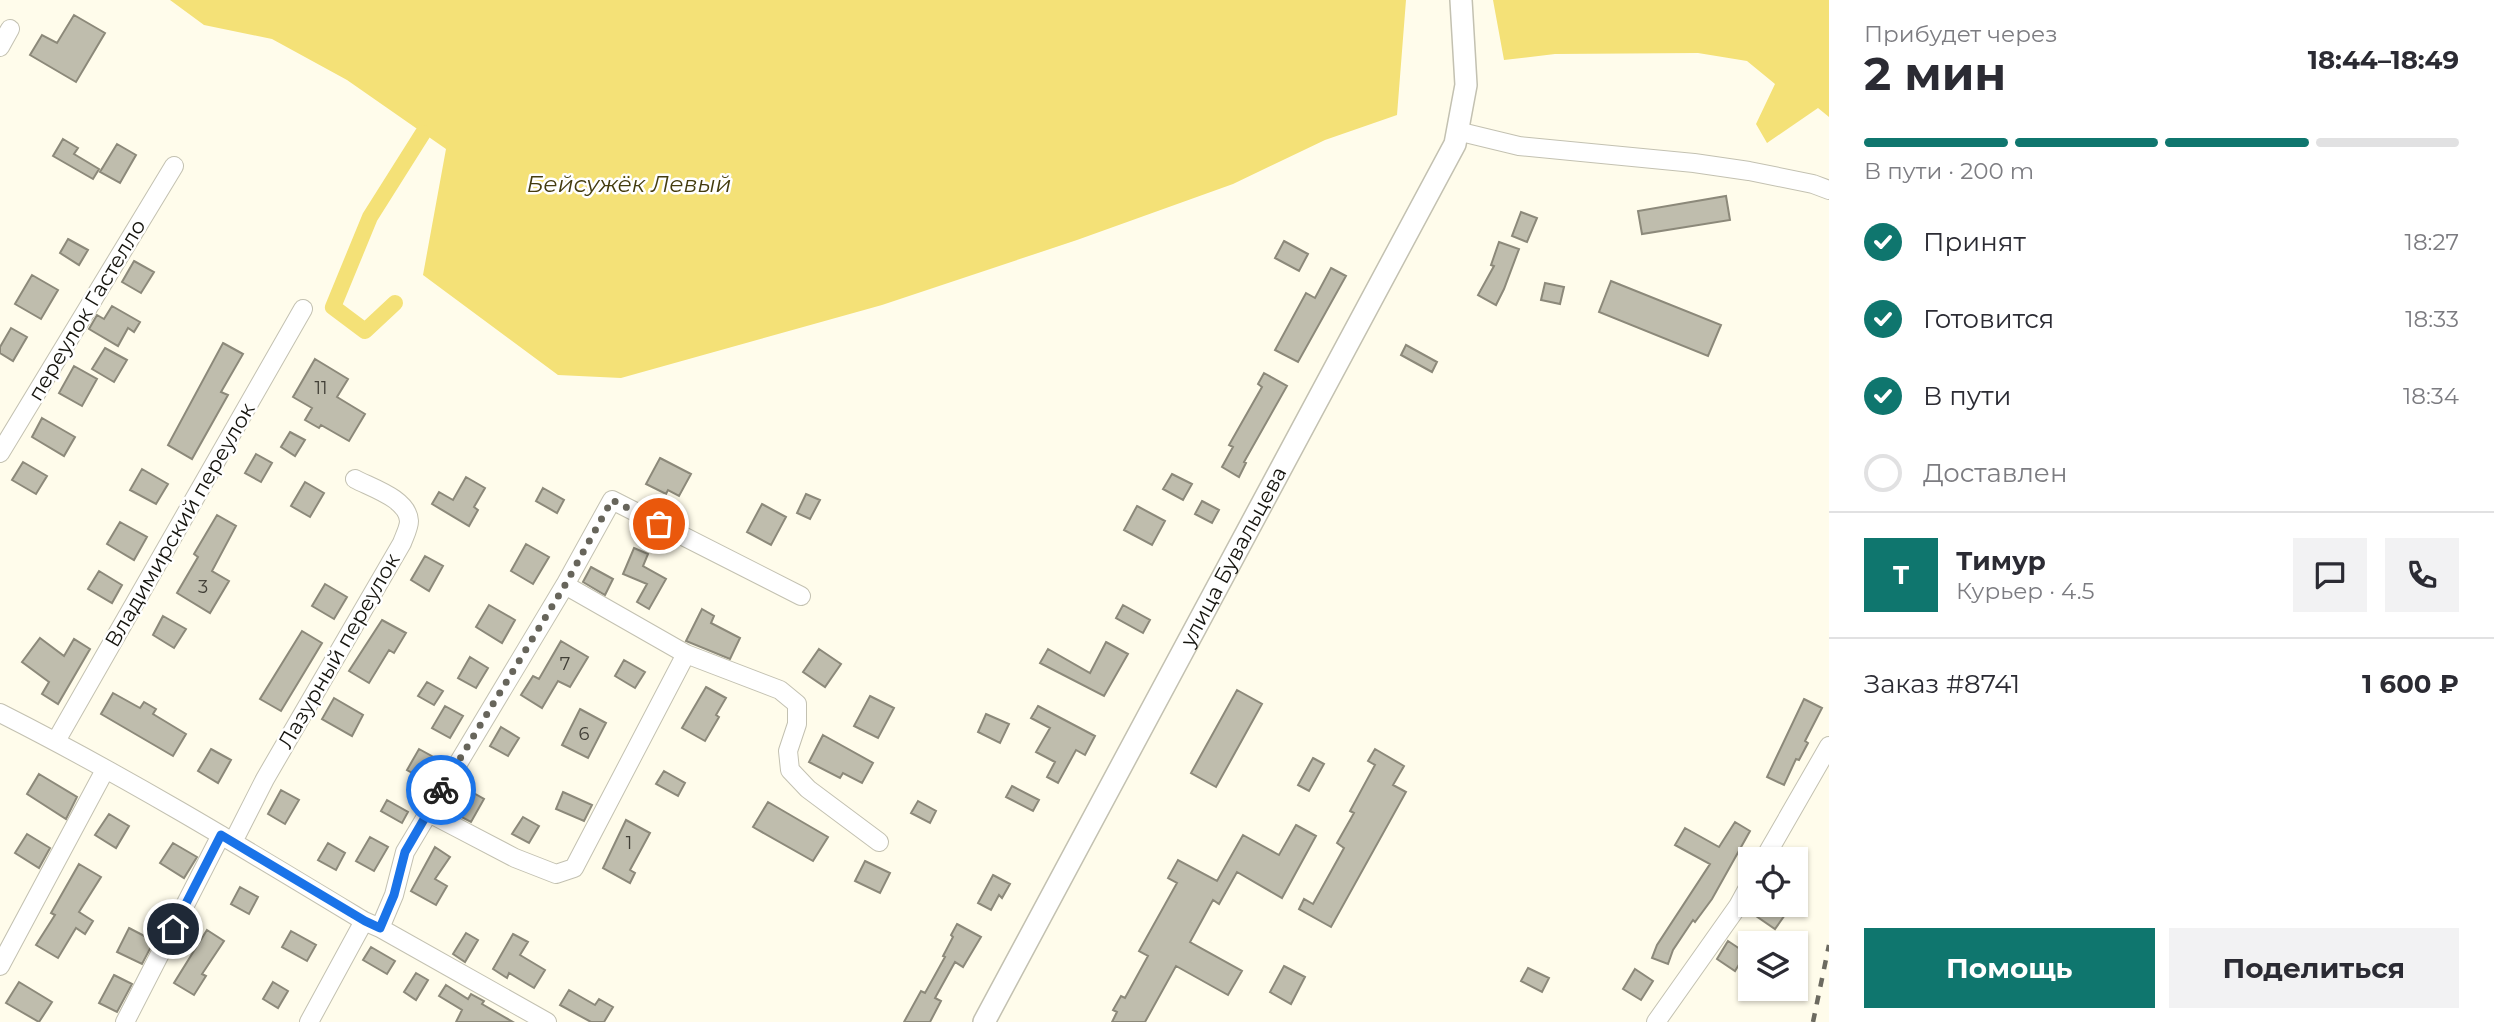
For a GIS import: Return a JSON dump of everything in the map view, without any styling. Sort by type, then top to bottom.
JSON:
[{"type":"street","name":"улица Бувальцева","points":[[984,1022],[1455,144],[1466,85],[1461,0]]},
{"type":"street","points":[[0,47],[10,29]]},
{"type":"street","points":[[1457,131],[1519,146],[1722,167],[1813,184],[1829,190]]},
{"type":"street","name":"переулок Гастелло","points":[[0,453],[174,166]]},
{"type":"street","name":"Владимирский переулок","points":[[56,741],[303,309]]},
{"type":"street","name":"Лазурный переулок","points":[[125,1022],[227,839],[265,779],[402,543],[409,522],[405,509],[387,495],[355,480]]},
{"type":"street","points":[[309,1022],[394,895],[405,852],[565,585],[612,500],[801,596]]},
{"type":"street","points":[[565,585],[686,654],[780,690],[797,704],[797,724],[788,751],[790,770],[808,789],[879,842]]},
{"type":"street","points":[[427,813],[515,858],[556,874],[575,868],[686,654]]},
{"type":"street","points":[[0,713],[106,769],[372,925],[547,1022]]},
{"type":"street","points":[[1771,847],[1829,746]]},
{"type":"street","points":[[0,966],[106,769]]},
{"type":"street","points":[[1656,1022],[1738,906]]},
{"type":"water","name":"Бейсужёк Левый","points":[[170,0],[1406,0],[1397,115],[1325,140],[1233,184],[1077,240],[882,305],[621,378],[558,375],[423,275],[446,149],[347,80],[272,39],[204,25]]},
{"type":"water","points":[[1493,0],[1829,0],[1829,117],[1818,108],[1767,143],[1756,124],[1775,84],[1747,61],[1698,53],[1555,54],[1504,60]]},
{"type":"building","points":[[74,15],[105,33],[76,82],[30,55],[42,35],[57,43]]},
{"type":"building","points":[[63,139],[78,148],[74,154],[99,169],[93,179],[53,156]]},
{"type":"building","points":[[117,144],[136,155],[120,183],[100,172]]},
{"type":"building","points":[[1726,196],[1730,220],[1642,234],[1638,211]]},
{"type":"building","points":[[1521,212],[1537,218],[1527,242],[1512,236]]},
{"type":"building","points":[[68,239],[88,250],[79,265],[60,253]]},
{"type":"building","points":[[1284,241],[1308,254],[1299,271],[1275,258]]},
{"type":"building","points":[[1499,242],[1519,249],[1496,305],[1478,295],[1494,266],[1491,265]]},
{"type":"building","points":[[134,261],[154,272],[141,293],[122,282]]},
{"type":"building","points":[[1331,268],[1346,276],[1298,362],[1275,350],[1306,293],[1315,298]]},
{"type":"building","points":[[32,275],[58,290],[41,319],[15,304]]},
{"type":"building","points":[[1611,281],[1721,325],[1708,356],[1599,312]]},
{"type":"building","points":[[1545,283],[1564,287],[1560,304],[1541,300]]},
{"type":"building","points":[[112,306],[140,322],[134,332],[128,328],[118,346],[89,329],[97,315],[104,319]]},
{"type":"building","points":[[11,328],[27,337],[13,361],[0,353],[0,347]]},
{"type":"building","points":[[223,343],[243,354],[221,392],[228,395],[192,459],[168,445]]},
{"type":"building","points":[[1406,345],[1437,362],[1432,372],[1401,355]]},
{"type":"building","points":[[105,348],[127,360],[114,382],[92,369]]},
{"type":"building","points":[[315,359],[348,379],[337,397],[365,414],[349,441],[321,425],[319,428],[305,420],[312,408],[293,397]]},
{"type":"building","points":[[74,366],[97,379],[82,406],[59,393]]},
{"type":"building","points":[[1264,373],[1287,386],[1244,462],[1246,463],[1239,477],[1222,467],[1233,447],[1229,445],[1262,387],[1258,384]]},
{"type":"building","points":[[42,418],[75,437],[64,456],[32,437]]},
{"type":"building","points":[[290,432],[305,440],[295,456],[281,447]]},
{"type":"building","points":[[256,454],[272,463],[261,482],[245,473]]},
{"type":"building","points":[[660,458],[691,474],[679,496],[668,490],[666,494],[646,484]]},
{"type":"building","points":[[23,462],[47,476],[36,494],[12,480]]},
{"type":"building","points":[[142,469],[168,484],[156,504],[130,490]]},
{"type":"building","points":[[1172,474],[1192,484],[1183,500],[1163,489]]},
{"type":"building","points":[[466,477],[485,488],[474,507],[478,510],[469,526],[432,504],[439,492],[453,500]]},
{"type":"building","points":[[305,482],[324,493],[310,517],[291,506]]},
{"type":"building","points":[[543,488],[564,500],[557,513],[536,501]]},
{"type":"building","points":[[806,494],[820,500],[810,519],[797,513]]},
{"type":"building","points":[[1202,501],[1219,510],[1212,523],[1195,514]]},
{"type":"building","points":[[762,504],[786,517],[771,545],[747,532]]},
{"type":"building","points":[[1137,506],[1165,521],[1152,545],[1124,530]]},
{"type":"building","points":[[217,515],[236,526],[212,571],[229,581],[210,613],[177,593],[198,557],[194,554]]},
{"type":"building","points":[[120,522],[147,537],[134,560],[107,544]]},
{"type":"building","points":[[526,544],[549,557],[533,584],[511,571]]},
{"type":"building","points":[[634,548],[648,554],[643,566],[666,579],[649,609],[637,602],[647,584],[623,574]]},
{"type":"building","points":[[425,556],[443,566],[429,591],[411,580]]},
{"type":"building","points":[[591,567],[613,579],[605,595],[583,582]]},
{"type":"building","points":[[99,571],[122,585],[112,603],[88,589]]},
{"type":"building","points":[[325,584],[347,597],[334,619],[312,606]]},
{"type":"building","points":[[489,605],[515,620],[502,643],[476,627]]},
{"type":"building","points":[[1123,605],[1150,620],[1143,633],[1116,618]]},
{"type":"building","points":[[702,609],[714,616],[711,623],[740,638],[730,659],[686,641]]},
{"type":"building","points":[[163,616],[186,629],[174,648],[153,635]]},
{"type":"building","points":[[382,620],[406,633],[394,653],[389,650],[369,683],[349,671]]},
{"type":"building","points":[[302,631],[322,643],[281,711],[260,699]]},
{"type":"building","points":[[40,638],[64,656],[74,639],[90,649],[58,704],[42,694],[49,682],[22,662]]},
{"type":"building","points":[[561,641],[588,657],[570,687],[558,681],[542,708],[521,695],[533,676],[539,679]]},
{"type":"building","points":[[1106,642],[1128,654],[1104,696],[1040,663],[1048,649],[1090,673]]},
{"type":"building","points":[[819,649],[841,664],[825,687],[803,672]]},
{"type":"building","points":[[470,657],[488,668],[476,688],[458,678]]},
{"type":"building","points":[[624,660],[645,672],[635,688],[615,676]]},
{"type":"building","points":[[427,682],[443,691],[434,705],[418,696]]},
{"type":"building","points":[[706,687],[726,698],[705,741],[682,728]]},
{"type":"building","points":[[1237,690],[1262,704],[1216,787],[1191,773]]},
{"type":"building","points":[[113,693],[140,708],[144,702],[156,709],[153,714],[186,734],[173,756],[101,714]]},
{"type":"building","points":[[870,696],[894,708],[878,738],[854,726]]},
{"type":"building","points":[[334,698],[363,715],[352,736],[322,719]]},
{"type":"building","points":[[1804,699],[1822,708],[1805,741],[1808,743],[1799,760],[1796,759],[1784,785],[1767,777]]},
{"type":"building","points":[[445,706],[463,716],[450,738],[432,728]]},
{"type":"building","points":[[1038,706],[1095,736],[1085,755],[1076,750],[1058,783],[1047,777],[1055,762],[1036,752],[1050,728],[1031,718]]},
{"type":"building","points":[[580,709],[606,723],[588,758],[562,745]]},
{"type":"building","points":[[986,714],[1009,724],[1000,743],[978,732]]},
{"type":"building","points":[[501,727],[519,738],[508,756],[490,746]]},
{"type":"building","points":[[823,735],[873,763],[862,783],[843,773],[840,778],[809,762]]},
{"type":"building","points":[[211,749],[231,760],[218,783],[198,771]]},
{"type":"building","points":[[419,749],[437,759],[425,780],[407,770]]},
{"type":"building","points":[[1375,749],[1404,766],[1393,785],[1406,792],[1331,927],[1299,909],[1304,899],[1313,904],[1344,848],[1337,843],[1354,813],[1350,811],[1375,765],[1368,761]]},
{"type":"building","points":[[1313,758],[1324,764],[1309,791],[1298,785]]},
{"type":"building","points":[[664,771],[685,783],[678,796],[656,784]]},
{"type":"building","points":[[39,774],[77,797],[66,819],[27,794]]},
{"type":"building","points":[[461,786],[484,799],[471,822],[448,810]]},
{"type":"building","points":[[1012,786],[1039,800],[1033,811],[1006,797]]},
{"type":"building","points":[[281,790],[299,800],[285,824],[268,814]]},
{"type":"building","points":[[563,792],[592,805],[584,821],[556,809]]},
{"type":"building","points":[[387,800],[408,812],[402,823],[381,811]]},
{"type":"building","points":[[918,801],[936,811],[930,823],[911,813]]},
{"type":"building","points":[[768,802],[828,837],[813,861],[753,827]]},
{"type":"building","points":[[109,814],[129,826],[116,848],[95,835]]},
{"type":"building","points":[[523,817],[539,826],[529,843],[512,834]]},
{"type":"building","points":[[626,820],[650,833],[630,870],[635,873],[630,883],[603,868]]},
{"type":"building","points":[[1735,822],[1750,831],[1741,847],[1738,847],[1738,852],[1712,899],[1695,922],[1693,920],[1673,950],[1668,964],[1652,958],[1657,945],[1710,864],[1675,845],[1685,828],[1719,847]]},
{"type":"building","points":[[1296,825],[1316,836],[1282,898],[1237,872],[1219,904],[1213,900],[1190,942],[1242,971],[1228,995],[1176,966],[1145,1022],[1112,1022],[1117,1012],[1113,1010],[1121,996],[1125,998],[1148,956],[1139,951],[1177,883],[1168,878],[1178,860],[1217,881],[1243,835],[1279,855]]},
{"type":"building","points":[[27,834],[50,848],[39,868],[15,853]]},
{"type":"building","points":[[370,837],[388,847],[374,871],[356,861]]},
{"type":"building","points":[[173,843],[197,857],[184,878],[160,863]]},
{"type":"building","points":[[328,843],[345,853],[336,870],[318,860]]},
{"type":"building","points":[[435,847],[450,857],[435,879],[447,886],[436,905],[411,891]]},
{"type":"building","points":[[865,861],[890,873],[880,893],[855,881]]},
{"type":"building","points":[[79,864],[101,877],[79,912],[93,921],[85,934],[76,928],[58,958],[36,945],[55,915],[51,913]]},
{"type":"building","points":[[993,875],[1010,884],[1002,898],[999,895],[991,910],[978,903]]},
{"type":"building","points":[[240,887],[258,897],[249,914],[231,904]]},
{"type":"building","points":[[1757,917],[1783,917],[1775,929]]},
{"type":"building","points":[[957,924],[981,937],[963,967],[955,962],[935,998],[941,1001],[930,1022],[904,1022],[921,991],[925,993],[945,957],[943,956]]},
{"type":"building","points":[[129,928],[154,941],[142,964],[117,952]]},
{"type":"building","points":[[207,930],[224,941],[202,974],[206,976],[194,995],[174,983]]},
{"type":"building","points":[[291,931],[316,945],[307,961],[282,947]]},
{"type":"building","points":[[466,933],[478,940],[465,962],[453,954]]},
{"type":"building","points":[[513,934],[528,942],[520,955],[545,970],[534,988],[509,973],[507,978],[493,969]]},
{"type":"building","points":[[1728,941],[1738,948],[1738,966],[1735,971],[1717,959]]},
{"type":"building","points":[[371,947],[395,961],[387,974],[363,960]]},
{"type":"building","points":[[1284,966],[1305,977],[1291,1004],[1270,992]]},
{"type":"building","points":[[1528,968],[1549,978],[1542,992],[1521,981]]},
{"type":"building","points":[[1635,969],[1653,981],[1641,1000],[1623,989]]},
{"type":"building","points":[[416,973],[428,980],[416,1000],[404,992]]},
{"type":"building","points":[[114,975],[132,984],[117,1012],[99,1003]]},
{"type":"building","points":[[19,982],[52,1002],[39,1022],[6,1003]]},
{"type":"building","points":[[273,982],[288,991],[278,1008],[263,999]]},
{"type":"building","points":[[446,985],[468,999],[471,994],[484,1001],[482,1004],[513,1022],[456,1022],[462,1010],[439,996]]},
{"type":"building","points":[[569,990],[595,1005],[599,999],[613,1007],[604,1022],[591,1022],[560,1005]]},
{"type":"waterway","points":[[395,303],[365,331],[333,307],[370,217],[423,133]]},
{"type":"railway","points":[[1813,1022],[1829,945]]},
{"type":"way so far","points":[[441,790],[565,585],[612,500],[659,524]]},
{"type":"route","points":[[173,929],[221,835],[380,928],[394,895],[405,852],[441,790]]}]
